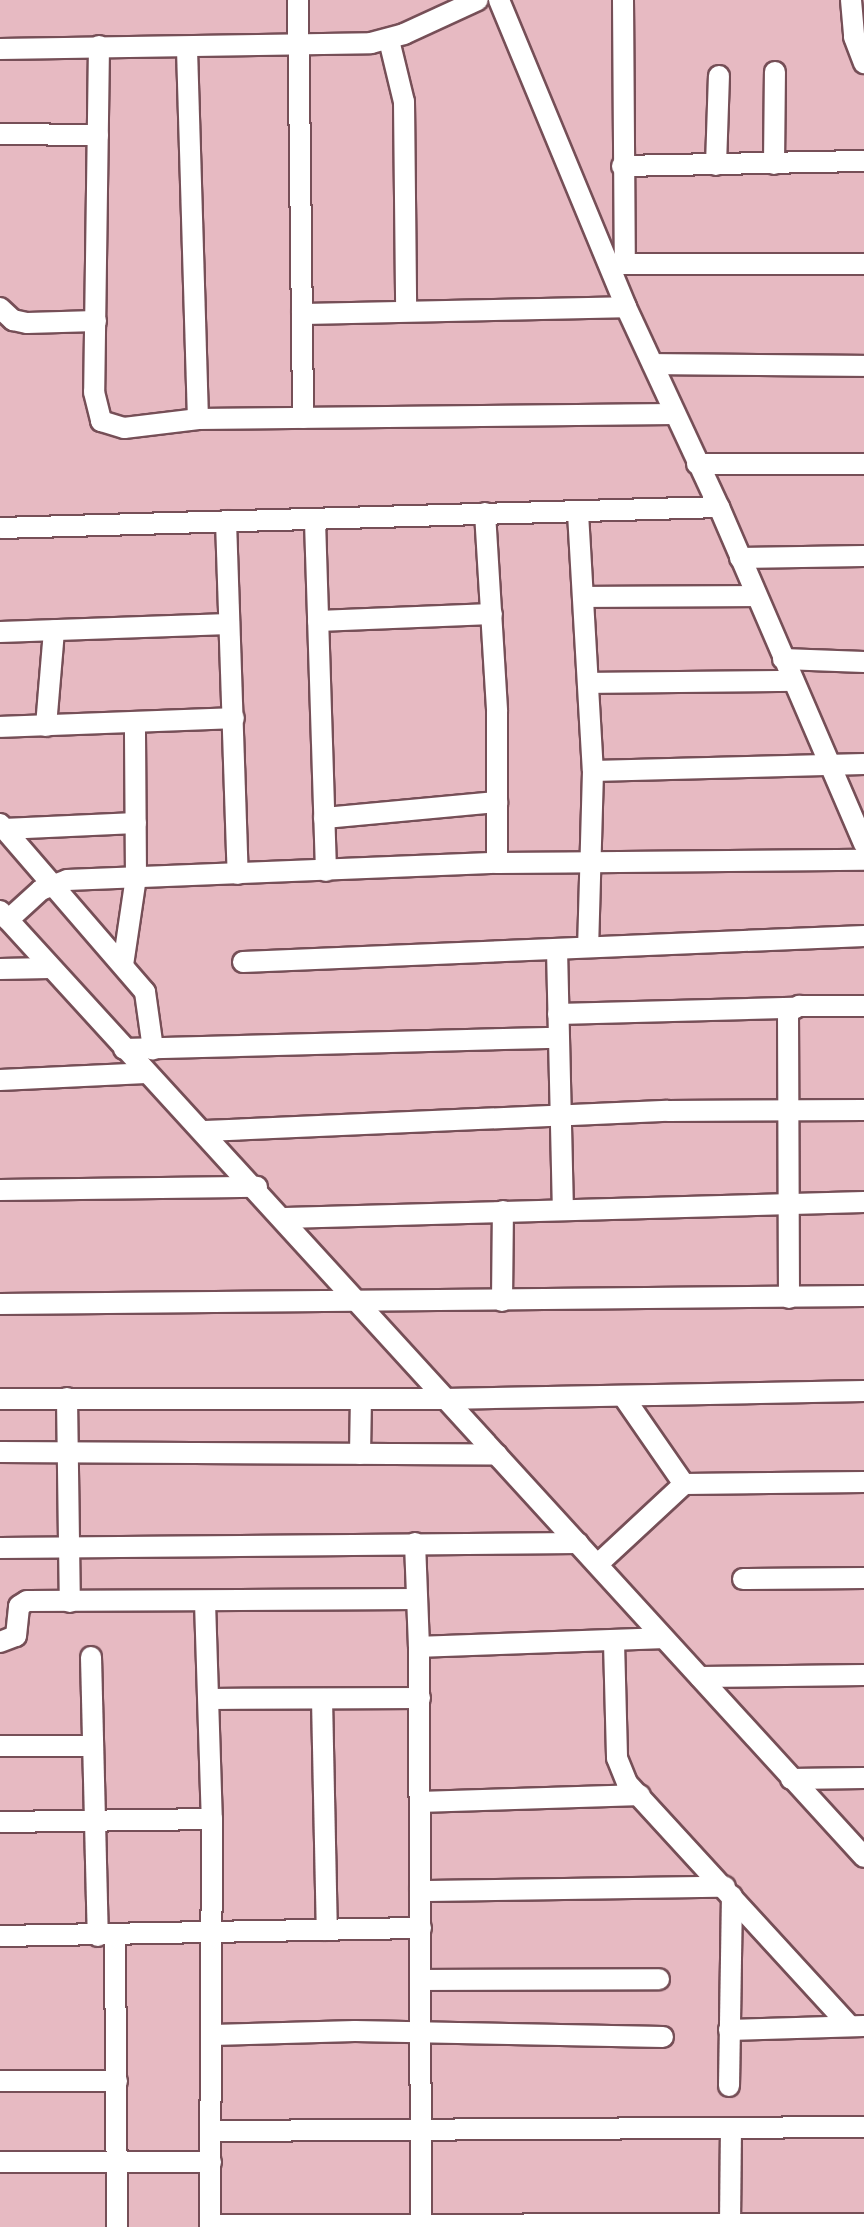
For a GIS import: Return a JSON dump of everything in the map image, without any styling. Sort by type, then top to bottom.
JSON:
[{"type":"street","points":[[298,0],[303,418]]},
{"type":"street","points":[[0,49],[99,46],[187,49],[389,40],[478,0]]},
{"type":"street","points":[[499,0],[618,264]]},
{"type":"street","points":[[605,0],[623,0],[618,264],[626,307],[719,507],[864,844]]},
{"type":"street","points":[[851,0],[854,37],[864,63]]},
{"type":"street","points":[[389,40],[404,102],[406,310]]},
{"type":"street","points":[[99,46],[94,392],[101,421],[124,428],[198,419],[675,414]]},
{"type":"street","points":[[187,49],[198,419]]},
{"type":"street","points":[[774,164],[775,72]]},
{"type":"street","points":[[716,165],[719,76]]},
{"type":"street","points":[[0,134],[98,135]]},
{"type":"street","points":[[622,166],[864,161]]},
{"type":"street","points":[[618,264],[864,264]]},
{"type":"street","points":[[302,314],[626,307]]},
{"type":"street","points":[[0,308],[13,320],[27,323],[96,321]]},
{"type":"street","points":[[653,364],[864,366]]},
{"type":"street","points":[[697,464],[864,464]]},
{"type":"street","points":[[0,528],[719,507]]},
{"type":"street","points":[[485,513],[492,614],[497,863]]},
{"type":"street","points":[[578,513],[593,771],[588,947]]},
{"type":"street","points":[[226,521],[238,874]]},
{"type":"street","points":[[315,521],[326,871]]},
{"type":"street","points":[[740,558],[864,556]]},
{"type":"street","points":[[585,597],[755,596]]},
{"type":"street","points":[[318,621],[492,614]]},
{"type":"street","points":[[0,632],[229,624]]},
{"type":"street","points":[[46,726],[54,630]]},
{"type":"street","points":[[783,659],[864,662]]},
{"type":"street","points":[[590,683],[793,681]]},
{"type":"street","points":[[0,727],[234,718]]},
{"type":"street","points":[[123,965],[136,877],[135,724]]},
{"type":"street","points":[[593,771],[864,764]]},
{"type":"street","points":[[324,818],[497,802]]},
{"type":"street","points":[[2,826],[136,823]]},
{"type":"street","points":[[2,826],[145,992],[153,1049]]},
{"type":"street","points":[[864,860],[497,863],[136,877],[53,883],[4,915],[146,1073],[257,1187],[354,1303],[598,1564],[864,1857]]},
{"type":"street","points":[[243,962],[864,936]]},
{"type":"street","points":[[557,949],[563,1209]]},
{"type":"street","points":[[0,969],[50,968]]},
{"type":"street","points":[[558,1014],[864,1006]]},
{"type":"street","points":[[789,1298],[786,1020],[793,1008]]},
{"type":"street","points":[[124,1049],[558,1038]]},
{"type":"street","points":[[0,1080],[146,1073]]},
{"type":"street","points":[[205,1131],[560,1116],[864,1110]]},
{"type":"street","points":[[0,1190],[257,1187]]},
{"type":"street","points":[[285,1218],[864,1202]]},
{"type":"street","points":[[502,1301],[503,1211]]},
{"type":"street","points":[[0,1304],[864,1296]]},
{"type":"street","points":[[0,1399],[445,1399],[864,1391]]},
{"type":"street","points":[[623,1396],[684,1484]]},
{"type":"street","points":[[67,1398],[70,1602]]},
{"type":"street","points":[[360,1454],[361,1399]]},
{"type":"street","points":[[0,1452],[497,1455]]},
{"type":"street","points":[[598,1564],[684,1484],[864,1482]]},
{"type":"street","points":[[415,1543],[421,1802],[421,2224]]},
{"type":"street","points":[[0,1548],[578,1543]]},
{"type":"street","points":[[743,1579],[864,1578]]},
{"type":"street","points":[[0,1642],[16,1636],[22,1602],[416,1599]]},
{"type":"street","points":[[205,1602],[212,1819],[210,2226],[864,2224]]},
{"type":"street","points":[[419,1647],[663,1638]]},
{"type":"street","points":[[614,1642],[617,1758],[627,1783],[856,2025]]},
{"type":"street","points":[[91,1657],[92,1820],[107,1936],[117,2081],[117,2227]]},
{"type":"street","points":[[700,1677],[864,1675]]},
{"type":"street","points":[[210,1699],[420,1698]]},
{"type":"street","points":[[322,1699],[327,1930]]},
{"type":"street","points":[[0,1746],[90,1746]]},
{"type":"street","points":[[791,1779],[864,1778]]},
{"type":"street","points":[[421,1802],[640,1795]]},
{"type":"street","points":[[0,1822],[212,1819]]},
{"type":"street","points":[[420,1891],[729,1892]]},
{"type":"street","points":[[729,1892],[729,2086]]},
{"type":"street","points":[[0,1936],[421,1928]]},
{"type":"street","points":[[422,1980],[659,1979]]},
{"type":"street","points":[[729,2030],[856,2025]]},
{"type":"street","points":[[213,2035],[663,2037]]},
{"type":"street","points":[[0,2081],[117,2081]]},
{"type":"street","points":[[211,2131],[864,2127]]},
{"type":"street","points":[[730,2223],[731,2129]]},
{"type":"street","points":[[0,2162],[211,2162]]}]
